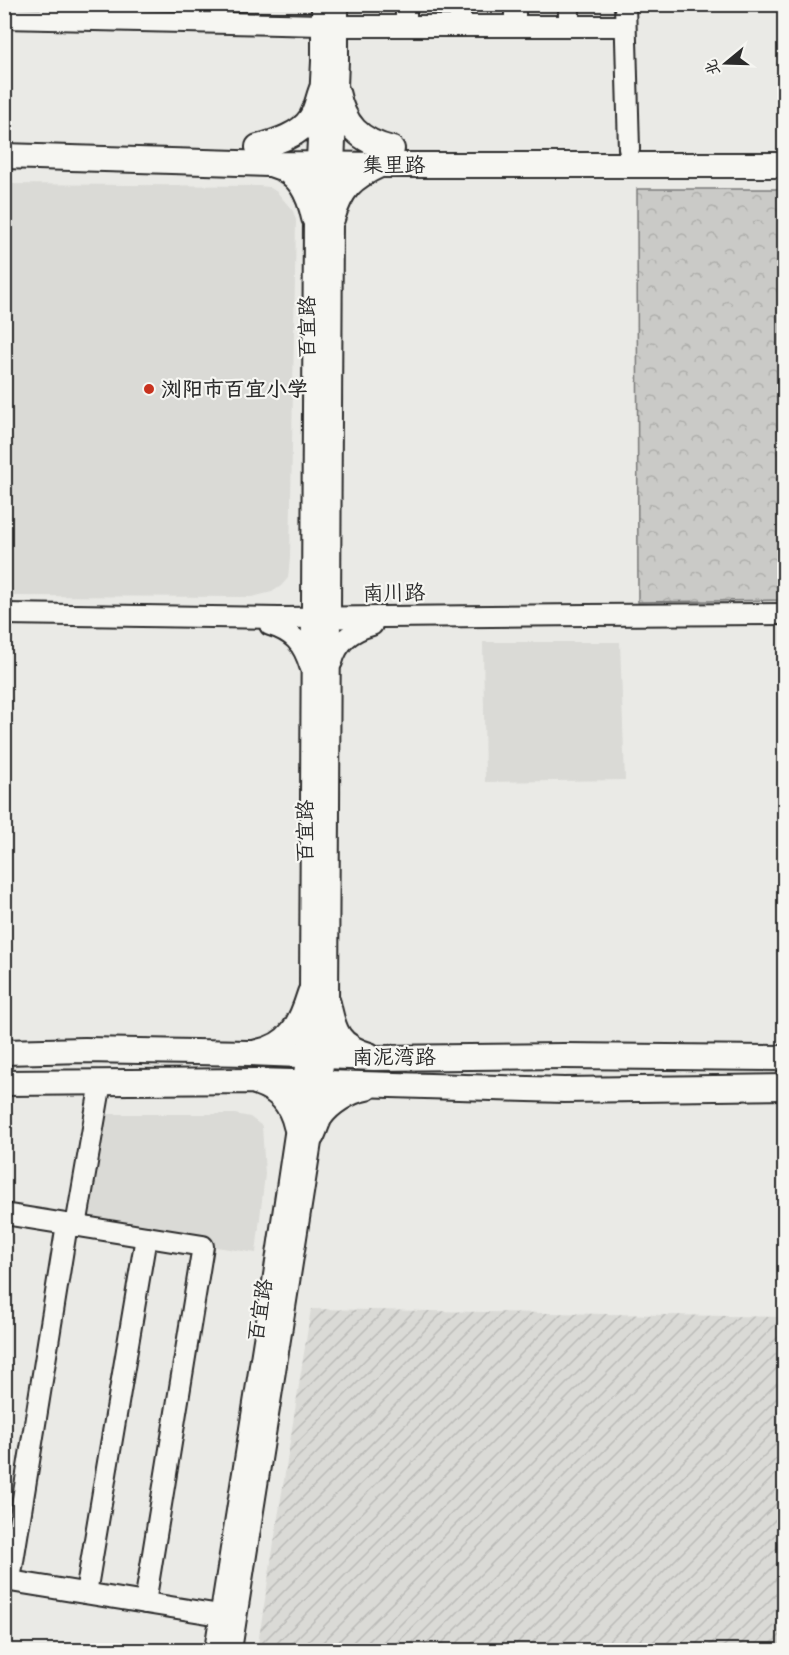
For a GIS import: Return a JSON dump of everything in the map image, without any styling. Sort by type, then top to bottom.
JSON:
[{"type":"main road","points":[[329,91],[355,131],[377,145],[386,157],[348,184],[323,218],[312,206],[301,183],[292,173],[263,155],[276,142],[305,125],[329,91]]},
{"type":"main road","name":"集里路","points":[[4,141],[263,155]]},
{"type":"main road","name":"集里路","points":[[386,157],[629,149],[784,149]]},
{"type":"main road","name":"集里路","points":[[4,156],[263,155],[784,165]]},
{"type":"main road","points":[[249,1053],[275,1046],[292,1033],[302,1017],[319,998],[343,1043],[353,1049],[380,1058]]},
{"type":"main road","name":"南泥湾路","points":[[4,1052],[85,1050],[380,1058],[777,1056]]},
{"type":"main road","points":[[253,1081],[274,1090],[283,1098],[304,1131],[337,1101],[361,1089],[380,1086]]},
{"type":"main road","name":"南泥湾路","points":[[4,1083],[253,1081],[564,1090],[778,1089]]},
{"type":"street","name":"百宜路","points":[[231,1650],[312,1083],[319,998],[323,218],[330,25],[322,4]]},
{"type":"street","name":"百宜路","points":[[330,25],[339,4]]},
{"type":"street","points":[[406,4],[406,26]]},
{"type":"street","points":[[460,4],[460,26]]},
{"type":"street","points":[[515,26],[516,4]]},
{"type":"street","points":[[569,4],[569,26]]},
{"type":"street","points":[[625,4],[629,149]]},
{"type":"street","points":[[4,18],[33,12],[84,12],[139,13],[330,25],[625,26]]},
{"type":"street","points":[[322,580],[334,590],[342,603],[369,621],[345,638],[321,670],[309,662],[292,635],[271,621],[301,604],[322,580]]},
{"type":"street","name":"南川路","points":[[4,614],[271,621]]},
{"type":"street","name":"南川路","points":[[369,621],[784,614]]},
{"type":"street","name":"南川路","points":[[4,622],[784,623]]},
{"type":"street","points":[[101,1082],[72,1225],[7,1580],[220,1615]]},
{"type":"street","name":"百宜路","points":[[215,1650],[270,1302],[304,1131]]},
{"type":"street","points":[[5,1221],[72,1225],[202,1246],[145,1603]]},
{"type":"street","points":[[86,1593],[146,1237]]},
{"type":"shaded area","name":"浏阳市百宜小学","points":[[5,184],[259,186],[269,187],[277,192],[293,211],[296,220],[290,558],[288,578],[281,586],[272,592],[252,597],[5,596]]},
{"type":"shaded area","points":[[483,642],[620,642],[625,780],[485,782]]},
{"type":"shaded area","points":[[95,1114],[235,1114],[250,1117],[262,1126],[265,1174],[256,1253],[76,1226]]},
{"type":"shaded area","points":[[311,1309],[784,1317],[784,1650],[257,1650]]},
{"type":"green space","points":[[637,189],[784,189],[784,600],[638,602]]},
{"type":"place","name":"浏阳市百宜小学","points":[[149,389]]}]
